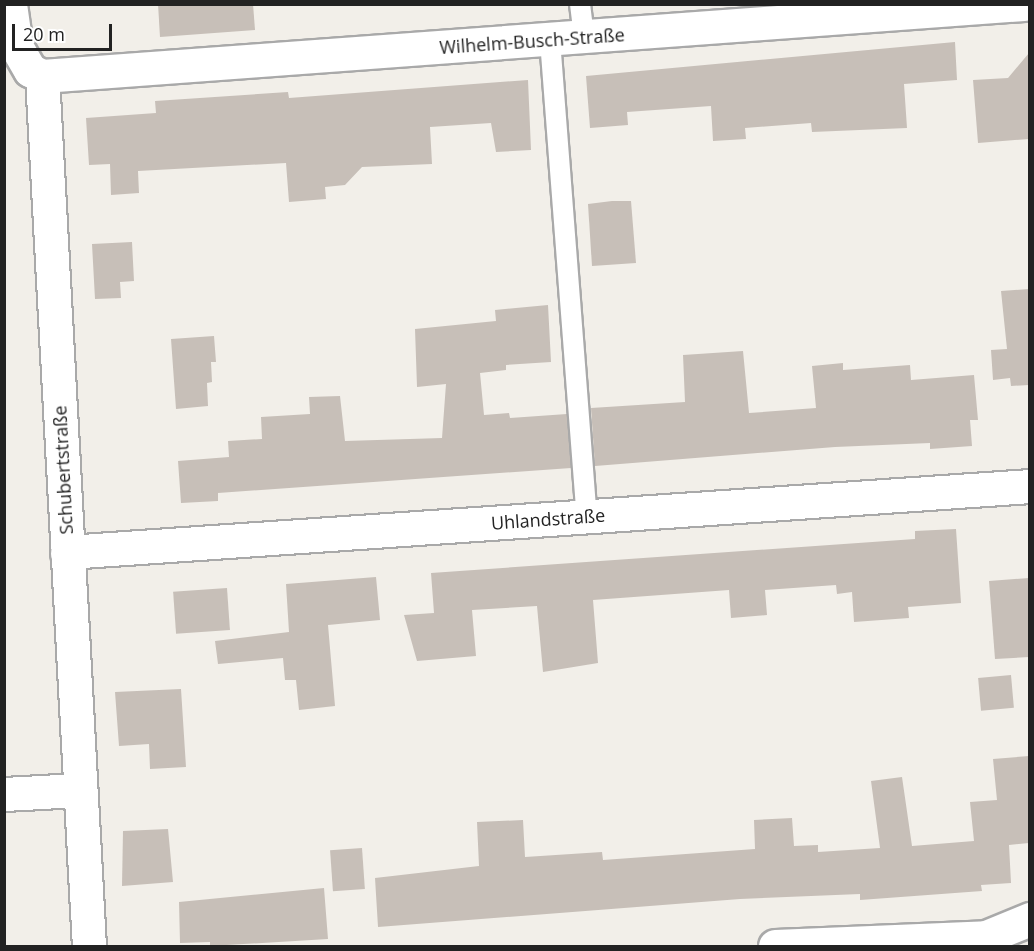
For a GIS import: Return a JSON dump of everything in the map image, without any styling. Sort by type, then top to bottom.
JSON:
[{"type":"street","points":[[10,4],[16,46],[30,70],[42,76]]},
{"type":"street","name":"Wilhelm-Busch-Straße","points":[[42,76],[1023,4]]},
{"type":"street","name":"Schubertstraße","points":[[42,76],[78,790],[89,946]]},
{"type":"street","name":"Uhlandstraße","points":[[67,552],[1029,486]]},
{"type":"street","points":[[4,794],[78,790]]},
{"type":"street","points":[[775,946],[986,937],[1029,919]]},
{"type":"lane","points":[[580,4],[584,36]]},
{"type":"lane","points":[[550,40],[587,517]]},
{"type":"building","points":[[158,4],[253,4],[255,30],[160,37]]},
{"type":"building","points":[[955,42],[957,80],[904,84],[907,128],[812,132],[811,123],[745,128],[746,139],[713,141],[711,106],[627,112],[628,125],[590,128],[586,76]]},
{"type":"building","points":[[1029,53],[1029,139],[978,143],[973,80],[1008,78]]},
{"type":"building","points":[[528,80],[531,150],[496,152],[491,123],[430,127],[432,164],[362,167],[345,185],[325,187],[326,199],[289,202],[286,163],[138,171],[139,193],[111,195],[110,164],[89,165],[86,118],[156,113],[155,101],[288,92],[289,98]]},
{"type":"building","points":[[631,201],[636,263],[592,266],[588,204]]},
{"type":"building","points":[[132,242],[134,281],[120,282],[121,298],[95,299],[92,244]]},
{"type":"building","points":[[1029,289],[1029,385],[1011,386],[1010,378],[993,380],[991,350],[1007,349],[1001,291]]},
{"type":"building","points":[[548,305],[551,362],[506,365],[506,370],[480,373],[484,415],[509,413],[510,418],[567,414],[571,468],[218,493],[218,501],[181,503],[178,461],[229,457],[228,441],[262,439],[261,417],[310,414],[309,397],[340,396],[345,441],[442,438],[446,384],[417,387],[415,329],[496,321],[495,310]]},
{"type":"building","points":[[214,336],[216,362],[211,362],[212,382],[207,383],[208,406],[176,409],[171,339]]},
{"type":"building","points":[[743,351],[749,413],[816,408],[812,366],[843,363],[843,370],[910,365],[911,380],[974,375],[978,420],[970,420],[972,446],[930,449],[930,443],[835,447],[595,466],[591,408],[685,402],[683,355]]},
{"type":"building","points":[[956,529],[961,603],[908,607],[909,618],[854,622],[852,592],[837,594],[836,585],[765,590],[767,615],[731,618],[729,590],[593,600],[598,663],[543,672],[537,606],[472,610],[476,656],[417,661],[404,615],[434,613],[431,573],[915,539],[915,531]]},
{"type":"building","points":[[376,577],[380,620],[328,625],[335,706],[299,710],[296,680],[285,680],[283,658],[218,664],[215,641],[289,632],[286,584]]},
{"type":"building","points":[[1029,578],[1029,657],[995,659],[989,581]]},
{"type":"building","points":[[227,588],[230,630],[176,634],[173,592]]},
{"type":"building","points":[[1011,675],[1014,708],[981,711],[978,678]]},
{"type":"building","points":[[181,689],[186,767],[150,769],[149,744],[119,746],[115,692]]},
{"type":"building","points":[[1029,756],[1029,843],[1009,845],[1011,883],[981,885],[982,891],[860,900],[860,894],[740,899],[378,927],[375,878],[479,866],[477,822],[523,820],[525,857],[602,852],[603,860],[755,849],[754,820],[792,818],[794,846],[818,845],[818,852],[880,848],[871,781],[902,777],[912,846],[974,841],[970,802],[997,800],[993,759]]},
{"type":"building","points":[[168,829],[173,882],[122,886],[123,831]]},
{"type":"building","points":[[362,848],[365,889],[333,891],[330,850]]},
{"type":"building","points":[[324,888],[328,939],[210,946],[210,942],[180,943],[179,902]]}]
